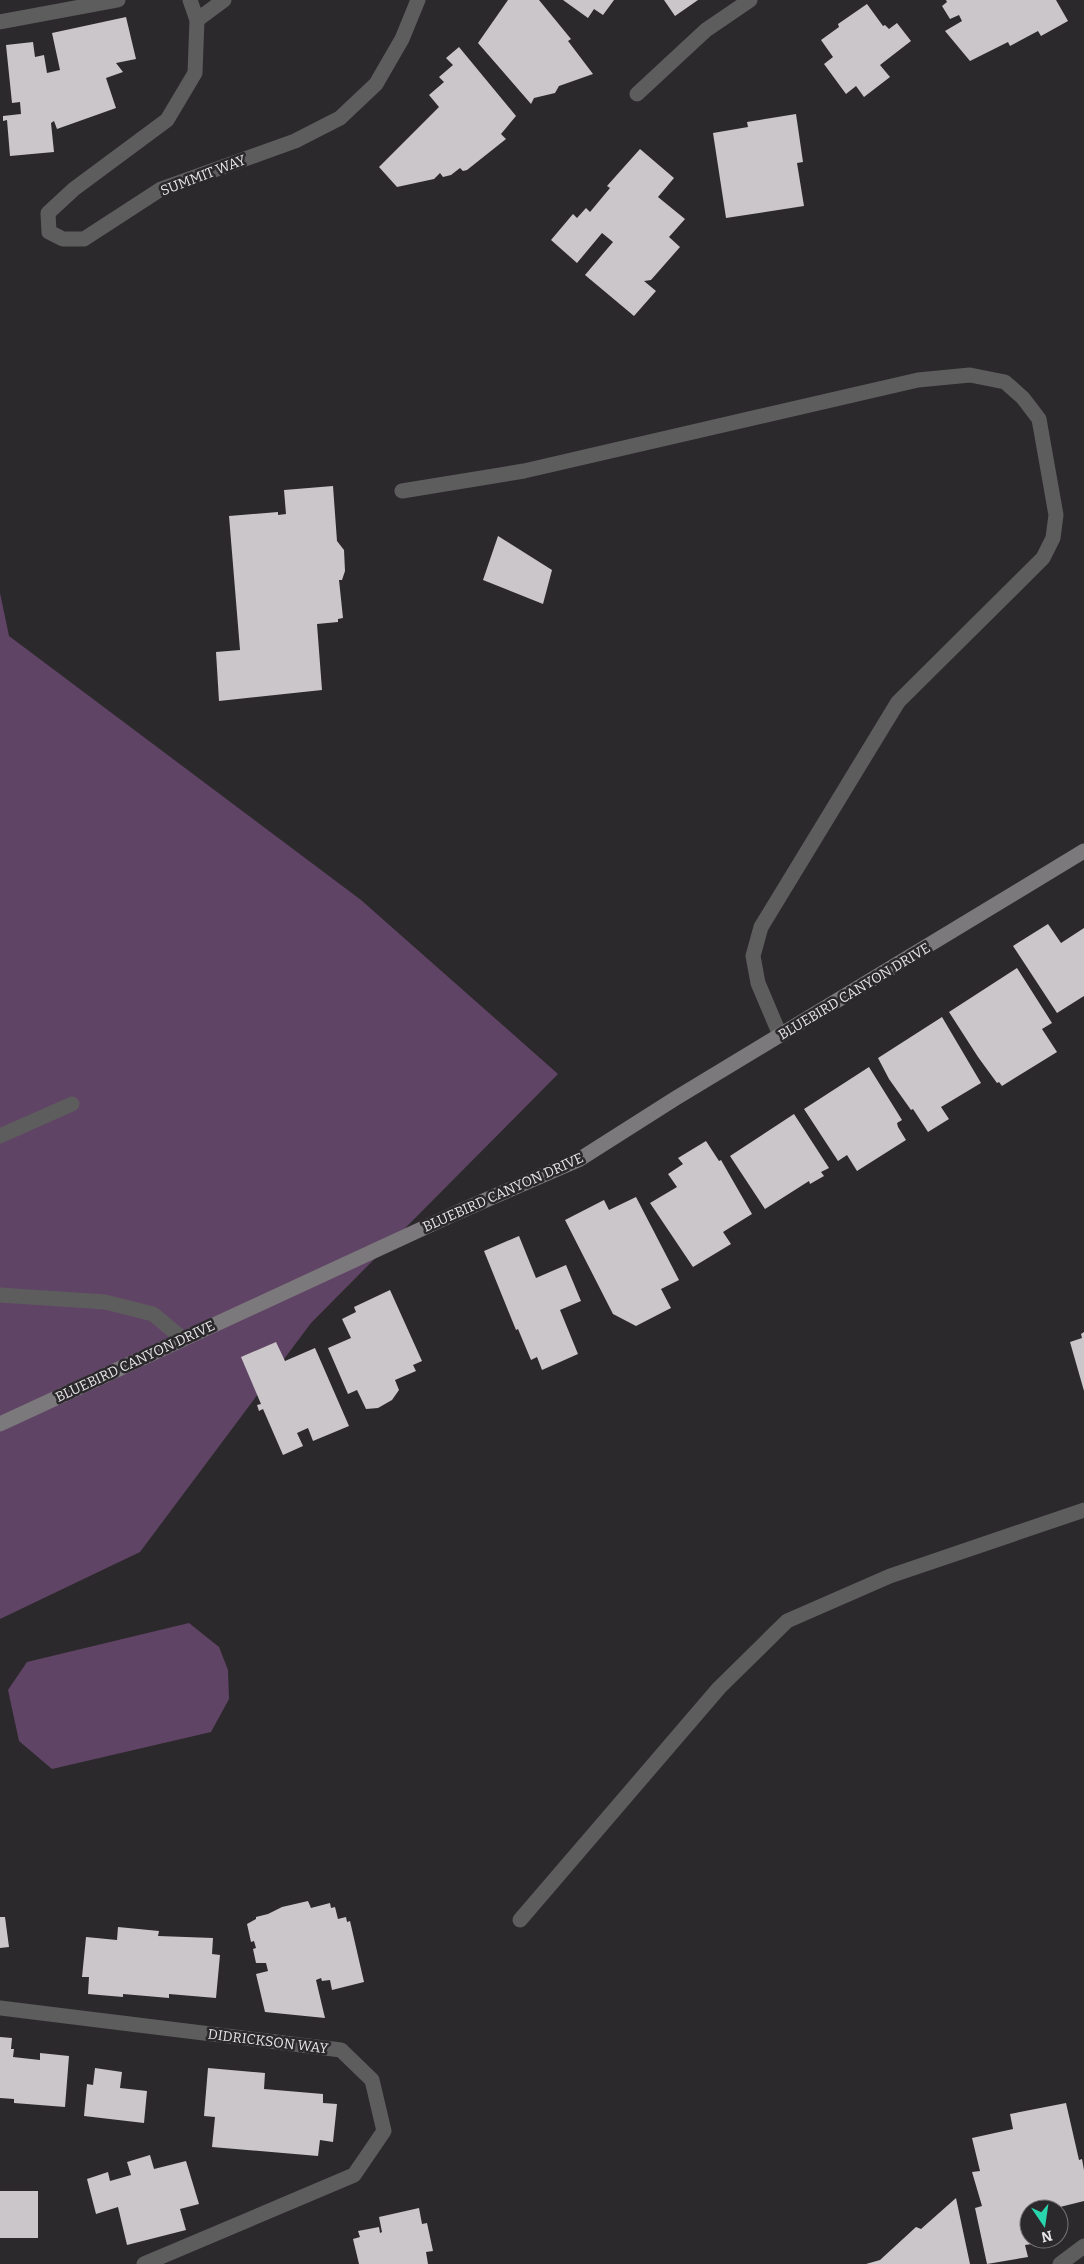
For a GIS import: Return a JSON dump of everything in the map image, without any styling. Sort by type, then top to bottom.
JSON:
[{"type":"street","points":[[0,22],[118,0]]},
{"type":"street","name":"SUMMIT WAY","points":[[190,0],[197,20],[195,73],[167,120],[74,189],[48,213],[49,232],[63,239],[84,239],[162,189],[294,141],[340,118],[376,84],[402,39],[418,0]]},
{"type":"street","points":[[197,20],[224,0]]},
{"type":"street","points":[[637,94],[706,30],[750,0]]},
{"type":"street","points":[[402,491],[524,471],[918,380],[970,375],[1005,382],[1023,398],[1039,419],[1056,515],[1053,538],[1043,558],[898,702],[761,927],[753,956],[754,965],[758,983],[780,1036]]},
{"type":"street","name":"BLUEBIRD CANYON DRIVE","points":[[0,1424],[456,1213],[580,1159],[1084,851]]},
{"type":"street","points":[[0,1136],[72,1104]]},
{"type":"street","points":[[0,1294],[105,1302],[153,1314],[183,1339]]},
{"type":"street","points":[[520,1920],[719,1688],[787,1621],[890,1576],[1084,1510]]},
{"type":"street","name":"DIDRICKSON WAY","points":[[0,2008],[341,2050],[372,2080],[384,2131],[354,2174],[144,2264]]},
{"type":"street","points":[[1060,2264],[1084,2246]]},
{"type":"shaded area","points":[[0,593],[9,636],[361,900],[558,1074],[311,1323],[140,1552],[0,1619]]},
{"type":"shaded area","points":[[189,1623],[219,1647],[228,1670],[229,1699],[211,1732],[52,1769],[19,1741],[8,1690],[27,1662]]},
{"type":"building","points":[[508,0],[539,0],[571,39],[568,41],[593,74],[559,86],[555,93],[534,98],[531,104],[478,43]]},
{"type":"building","points":[[563,0],[614,0],[603,15],[594,9],[588,18]]},
{"type":"building","points":[[664,0],[698,0],[675,16]]},
{"type":"building","points":[[946,0],[1056,0],[1068,21],[1041,36],[1038,31],[1010,46],[1008,42],[970,61],[945,31],[962,21],[959,15],[950,19],[942,6],[947,2]]},
{"type":"building","points":[[867,4],[883,26],[885,25],[889,29],[897,23],[911,41],[880,65],[890,77],[864,97],[856,86],[846,94],[824,64],[833,57],[821,40],[839,27],[838,24]]},
{"type":"building","points":[[126,17],[136,59],[116,63],[123,72],[106,78],[116,108],[57,129],[54,121],[51,123],[54,152],[10,156],[7,120],[3,121],[3,116],[21,114],[20,102],[12,103],[6,45],[33,42],[35,57],[44,55],[47,73],[60,70],[52,33]]},
{"type":"building","points":[[459,47],[516,116],[501,134],[506,139],[467,170],[463,171],[460,168],[451,175],[443,177],[440,173],[434,179],[397,187],[379,167],[439,107],[429,95],[444,82],[439,77],[453,65],[446,58]]},
{"type":"building","points":[[796,114],[803,162],[797,163],[804,206],[726,218],[713,133],[748,127],[747,122]]},
{"type":"building","points":[[640,149],[674,178],[658,197],[685,219],[669,237],[680,247],[651,280],[644,281],[656,291],[634,316],[585,275],[613,242],[602,233],[577,263],[551,240],[573,214],[577,218],[586,208],[590,212],[610,188],[607,186]]},
{"type":"building","points":[[333,486],[337,541],[344,550],[345,571],[342,580],[339,580],[343,618],[338,619],[338,622],[317,624],[322,690],[219,701],[216,652],[240,650],[229,516],[278,512],[278,515],[286,514],[284,490]]},
{"type":"building","points":[[498,536],[552,570],[543,604],[483,580]]},
{"type":"building","points":[[1048,924],[1061,943],[1084,928],[1084,996],[1057,1013],[1013,946]]},
{"type":"building","points":[[1017,968],[1052,1023],[1042,1029],[1057,1052],[1002,1086],[999,1082],[997,1083],[978,1057],[949,1012]]},
{"type":"building","points":[[942,1017],[981,1083],[941,1107],[949,1119],[928,1132],[913,1109],[911,1110],[889,1079],[878,1058]]},
{"type":"building","points":[[869,1067],[902,1120],[897,1123],[906,1140],[857,1171],[847,1155],[838,1161],[804,1109]]},
{"type":"building","points":[[794,1114],[829,1168],[821,1172],[824,1176],[810,1184],[809,1181],[765,1209],[730,1156]]},
{"type":"building","points":[[706,1141],[719,1161],[721,1160],[752,1214],[723,1232],[731,1244],[693,1267],[650,1203],[677,1187],[668,1174],[683,1164],[678,1158]]},
{"type":"building","points":[[636,1197],[679,1280],[661,1289],[671,1308],[636,1326],[613,1314],[565,1220],[604,1200],[609,1210]]},
{"type":"building","points":[[519,1236],[536,1278],[566,1265],[581,1301],[560,1310],[578,1354],[542,1370],[537,1357],[531,1360],[518,1329],[516,1330],[484,1251]]},
{"type":"building","points":[[390,1290],[422,1361],[413,1365],[416,1371],[395,1380],[399,1390],[392,1400],[378,1408],[366,1409],[357,1390],[348,1394],[328,1348],[351,1338],[342,1319],[356,1312],[354,1307]]},
{"type":"building","points":[[1084,1332],[1084,1391],[1070,1342],[1082,1338],[1081,1334]]},
{"type":"building","points":[[276,1342],[285,1361],[315,1348],[349,1426],[313,1441],[308,1428],[297,1433],[303,1446],[283,1455],[263,1409],[259,1411],[257,1405],[261,1404],[241,1357]]},
{"type":"building","points":[[308,1901],[311,1908],[330,1903],[331,1908],[335,1907],[338,1919],[346,1917],[347,1922],[350,1921],[364,1982],[332,1990],[330,1980],[322,1981],[321,1978],[316,1980],[325,2018],[265,2012],[256,1974],[268,1971],[266,1963],[256,1963],[253,1949],[256,1948],[254,1941],[251,1942],[247,1924],[256,1919],[256,1917],[268,1914],[282,1907]]},
{"type":"building","points":[[0,1917],[5,1917],[9,1947],[0,1948]]},
{"type":"building","points":[[118,1927],[159,1931],[158,1936],[213,1938],[212,1954],[220,1955],[216,1998],[169,1994],[169,1998],[123,1994],[123,1997],[88,1994],[89,1977],[82,1977],[86,1937],[117,1940]]},
{"type":"building","points":[[0,2037],[12,2038],[11,2049],[14,2049],[13,2057],[40,2060],[40,2053],[69,2056],[65,2107],[14,2103],[14,2099],[0,2098]]},
{"type":"building","points":[[95,2068],[122,2072],[120,2088],[147,2091],[144,2123],[84,2116],[87,2084],[93,2085]]},
{"type":"building","points":[[208,2068],[265,2073],[264,2089],[323,2094],[323,2103],[337,2104],[333,2142],[320,2140],[318,2156],[212,2147],[215,2117],[204,2116]]},
{"type":"building","points":[[1066,2103],[1079,2160],[1082,2159],[1084,2201],[1069,2205],[1069,2199],[1019,2199],[1019,2249],[1026,2249],[1028,2257],[987,2264],[975,2208],[982,2206],[972,2172],[980,2171],[972,2138],[1013,2129],[1010,2114]]},
{"type":"building","points":[[150,2155],[154,2169],[186,2161],[199,2204],[180,2209],[186,2230],[127,2245],[118,2207],[96,2214],[87,2179],[108,2172],[110,2181],[131,2175],[127,2162]]},
{"type":"building","points":[[0,2191],[38,2191],[38,2238],[0,2238]]},
{"type":"building","points":[[956,2198],[970,2264],[866,2264],[880,2260],[916,2227],[921,2229]]},
{"type":"building","points":[[419,2208],[422,2224],[427,2223],[433,2251],[426,2252],[428,2264],[359,2264],[353,2239],[360,2237],[358,2231],[379,2227],[380,2233],[382,2232],[379,2217]]}]
